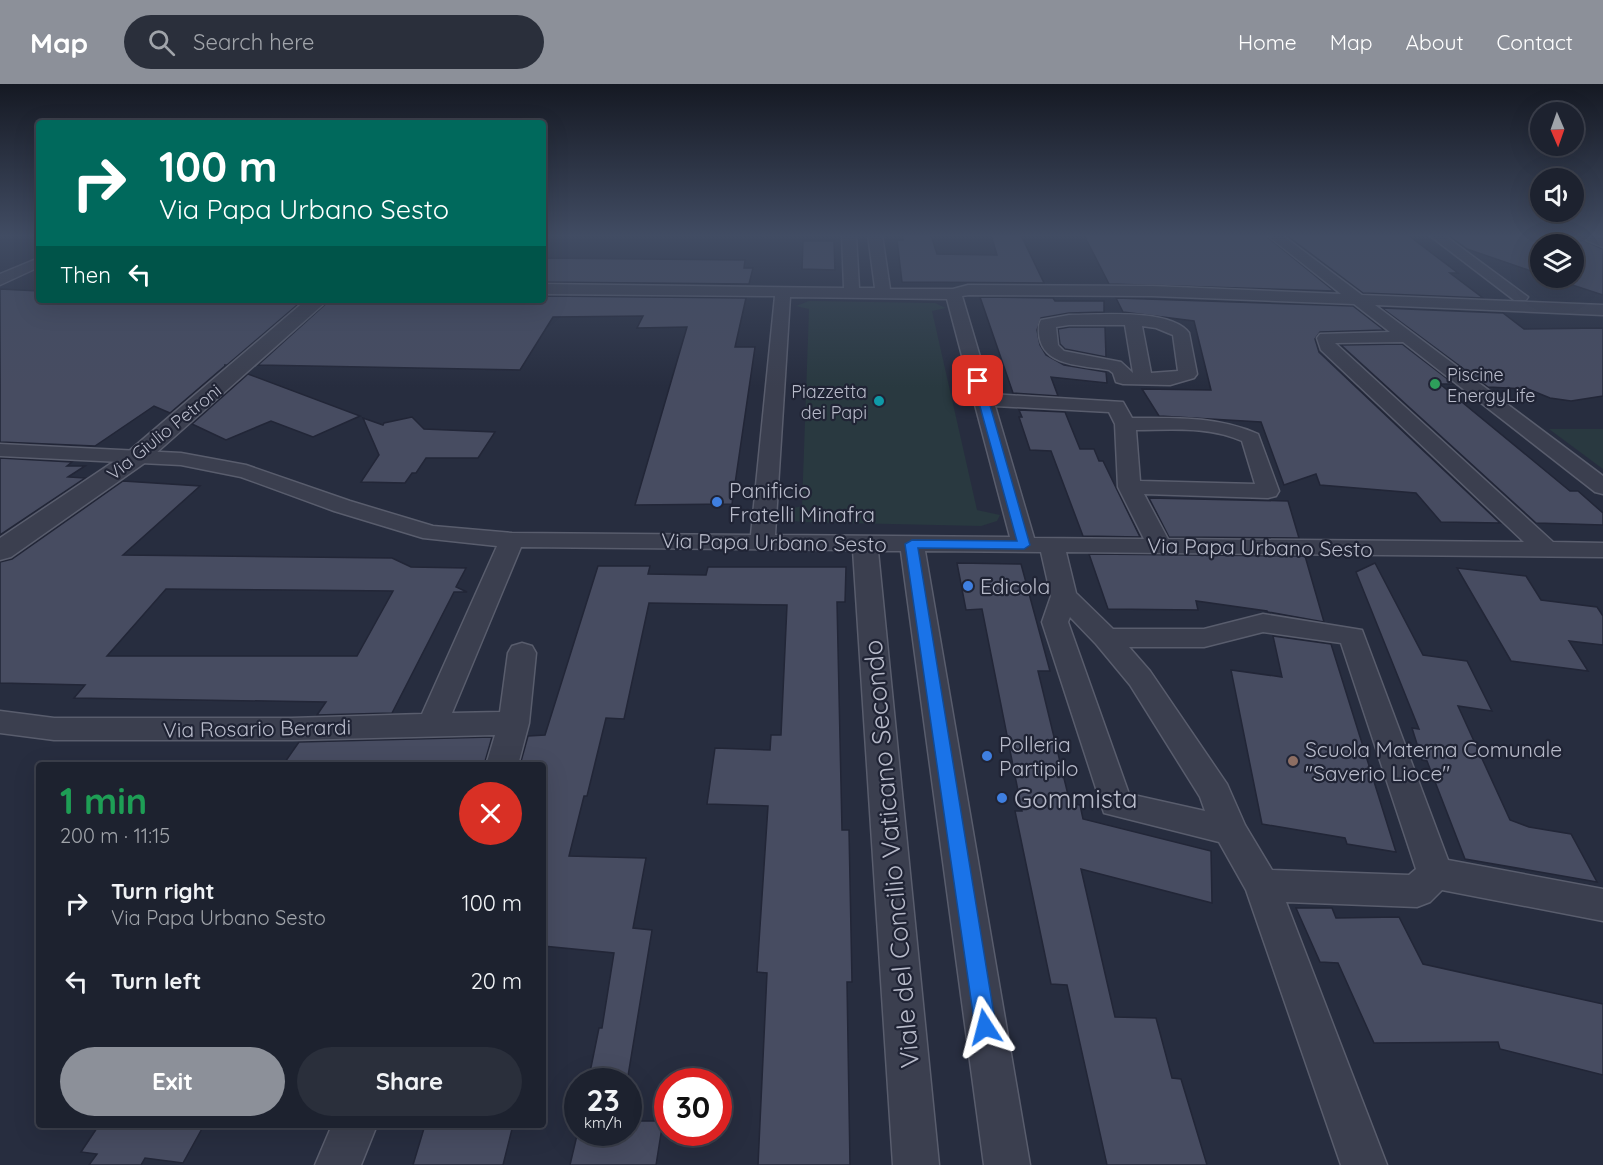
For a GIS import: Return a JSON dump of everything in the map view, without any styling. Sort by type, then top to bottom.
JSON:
[{"type":"street","points":[[852,285],[852,293]]},
{"type":"street","points":[[881,285],[882,293]]},
{"type":"street","points":[[1304,297],[1305,285]]},
{"type":"street","points":[[1339,285],[1603,487]]},
{"type":"street","points":[[1504,285],[1520,297]]},
{"type":"street","points":[[546,289],[954,294],[968,290],[1066,289],[1603,310]]},
{"type":"street","points":[[762,542],[783,292]]},
{"type":"street","points":[[954,294],[983,399],[1038,545],[1064,596],[1106,638],[1140,678],[1215,793],[1230,831],[1262,885],[1364,1165]]},
{"type":"street","name":"Via Giulio Petroni","points":[[0,551],[137,457],[315,303]]},
{"type":"street","points":[[1123,378],[1170,379],[1188,374],[1181,333],[1164,324],[1069,320],[1047,324],[1049,346],[1058,355],[1115,366],[1122,371],[1120,415],[1129,488],[1160,546]]},
{"type":"street","points":[[1133,322],[1143,378]]},
{"type":"street","points":[[1407,338],[1326,339],[1327,346],[1547,550]]},
{"type":"street","points":[[983,399],[1094,407],[1120,415],[1221,427],[1240,432],[1251,438],[1268,491],[1129,488]]},
{"type":"street","name":"Via Papa Urbano Sesto","points":[[0,450],[181,459],[246,471],[342,506],[431,533],[512,540],[1603,550]]},
{"type":"street","points":[[432,725],[512,540]]},
{"type":"street","name":"Viale del Concilio Vaticano Secondo","points":[[866,543],[916,1165]]},
{"type":"street","points":[[912,544],[1006,1165]]},
{"type":"street","points":[[1064,596],[1055,622],[1116,804],[1230,831]]},
{"type":"street","points":[[1106,638],[1204,639],[1263,623],[1352,636],[1435,873]]},
{"type":"street","points":[[503,762],[514,723],[522,653]]},
{"type":"street","name":"Via Rosario Berardi","points":[[0,722],[54,729],[292,729],[514,723]]},
{"type":"street","points":[[1262,885],[1417,891],[1435,873]]},
{"type":"street","points":[[1435,873],[1603,905]]},
{"type":"street","points":[[338,1165],[354,1128]]},
{"type":"shaded area","name":"Piazzetta dei Papi","points":[[809,301],[935,303],[946,308],[932,311],[977,510],[1000,515],[997,521],[981,526],[801,522],[785,516],[782,511],[802,506],[809,309],[796,306]]},
{"type":"shaded area","points":[[1549,429],[1603,429],[1603,469]]},
{"type":"building","points":[[1155,285],[1327,285],[1334,291]]},
{"type":"building","points":[[1353,285],[1466,285],[1483,298],[1363,293]]},
{"type":"building","points":[[1584,285],[1603,285],[1603,295],[1582,288]]},
{"type":"building","points":[[0,289],[36,291],[36,303],[299,303],[170,413],[154,406],[95,446],[0,442]]},
{"type":"building","points":[[546,296],[746,298],[735,347],[755,347],[732,504],[635,505],[687,327],[637,328],[643,316],[553,317],[520,370],[258,365],[327,303],[546,303]]},
{"type":"building","points":[[980,297],[1104,301],[1104,312],[1069,313],[1041,318],[1037,330],[1040,345],[1046,355],[1064,365],[1106,372],[1107,383],[1051,377],[1058,396],[1013,393]]},
{"type":"building","points":[[1116,298],[1353,306],[1384,330],[1320,332],[1315,339],[1319,352],[1500,523],[1441,522],[1416,493],[1320,485],[1316,474],[1284,485],[1261,422],[1159,416],[1142,389],[1211,390],[1194,321],[1123,312]]},
{"type":"building","points":[[1382,308],[1503,313],[1524,329],[1603,328],[1603,396],[1571,401],[1550,398],[1528,389],[1488,387]]},
{"type":"building","points":[[1105,327],[1106,357],[1065,349],[1060,344],[1058,329]]},
{"type":"building","points":[[1402,344],[1454,384],[1440,384],[1570,491],[1578,491],[1603,513],[1603,525],[1536,523],[1341,345]]},
{"type":"building","points":[[248,374],[360,416],[313,437],[271,421],[226,440],[192,424]]},
{"type":"building","points":[[1019,410],[1065,412],[1080,449],[1094,449],[1099,461],[1103,461],[1140,537],[1083,536],[1051,451],[1030,450],[1019,417],[1022,417]]},
{"type":"building","points":[[412,417],[424,429],[495,432],[478,458],[426,458],[416,473],[412,473],[405,483],[361,482],[379,455],[363,418],[383,425]]},
{"type":"building","points":[[0,458],[72,462],[67,466],[85,466],[68,477],[85,478],[0,535]]},
{"type":"building","points":[[123,481],[200,486],[123,555],[392,558],[411,567],[466,568],[456,587],[467,592],[454,592],[392,713],[317,715],[326,702],[74,698],[85,685],[0,683],[0,562],[12,559]],"holes":[[[166,589],[393,591],[357,656],[107,656]]]},
{"type":"building","points":[[1149,498],[1288,501],[1299,538],[1169,537]]},
{"type":"building","points":[[1089,554],[1305,556],[1324,622],[1196,601],[1198,610],[1108,609]]},
{"type":"building","points":[[957,563],[1021,564],[1050,671],[1038,671],[1070,803],[1080,805],[1083,819],[1211,851],[1212,903],[1081,869],[1115,1017],[1156,1018],[1172,1078],[1181,1079],[1207,1165],[1107,1165],[1067,985],[1051,984],[1015,811],[1022,811],[982,609],[966,610]]},
{"type":"building","points":[[1375,563],[1423,655],[1467,661],[1492,711],[1458,706],[1510,820],[1529,827],[1571,834],[1597,882],[1465,859],[1427,761],[1422,760],[1412,728],[1419,729],[1356,572]]},
{"type":"building","points":[[598,566],[650,566],[648,574],[706,575],[708,567],[846,567],[845,602],[837,602],[842,830],[849,830],[852,982],[847,982],[850,1165],[758,1165],[767,973],[757,972],[768,806],[707,804],[715,748],[770,750],[771,735],[781,735],[787,605],[649,603],[624,719],[606,718],[587,796],[584,796],[569,856],[646,858],[633,928],[652,930],[629,1068],[591,1068],[599,1028],[602,1028],[614,953],[546,946],[546,762],[521,762],[528,736],[545,735]]},
{"type":"building","points":[[1457,568],[1526,576],[1541,600],[1597,607],[1603,616],[1603,645],[1569,641],[1588,671],[1511,661]]},
{"type":"building","name":"Scuola Materna Comunale \"Saverio Lioce\"","points":[[1273,636],[1331,644],[1396,852],[1347,844],[1345,838],[1262,824],[1231,670],[1282,677]]},
{"type":"building","points":[[492,737],[485,762],[285,762],[299,742]]},
{"type":"building","points":[[1296,908],[1332,908],[1336,918],[1399,917],[1423,964],[1603,1004],[1603,1075],[1500,1049],[1498,1042],[1374,1043],[1338,963],[1320,962]]},
{"type":"building","points":[[642,1121],[654,1121],[654,1146],[659,1146],[656,1165],[570,1165],[574,1146],[642,1146]]},
{"type":"building","points":[[97,1128],[202,1128],[183,1163],[145,1158],[141,1165],[89,1165],[97,1154],[81,1152]]},
{"type":"building","points":[[424,1128],[512,1128],[503,1165],[413,1165]]},
{"type":"place","name":"Piscine EnergyLife","points":[[1435,384]]},
{"type":"place","name":"Piazzetta dei Papi","points":[[879,401]]},
{"type":"place","name":"Panificio Fratelli Minafra","points":[[717,502]]},
{"type":"place","name":"Edicola","points":[[968,586]]},
{"type":"place","name":"Polleria Partipilo","points":[[987,756]]},
{"type":"place","name":"Scuola Materna Comunale \"Saverio Lioce\"","points":[[1293,761]]},
{"type":"place","name":"Gommista","points":[[1002,798]]},
{"type":"route","points":[[978,381],[1024,545],[912,544],[985,1027]]}]
